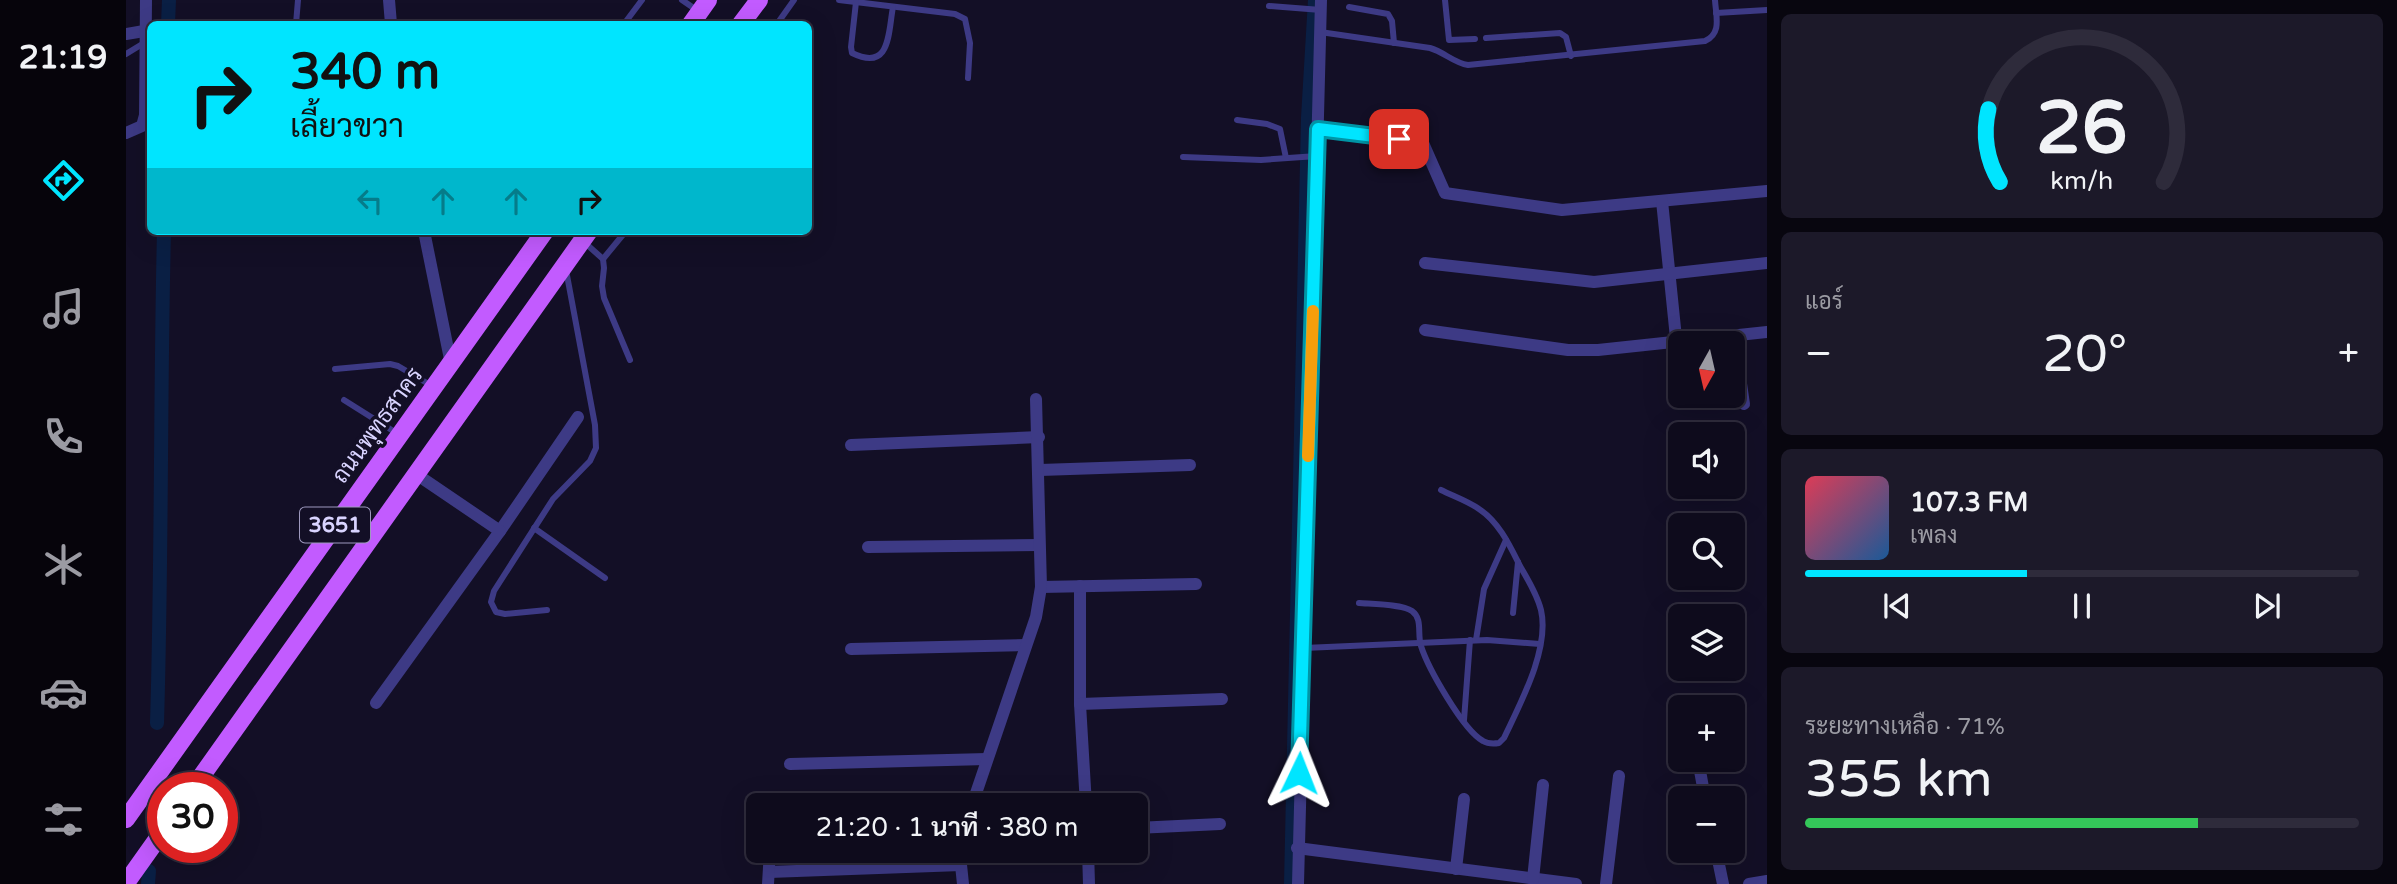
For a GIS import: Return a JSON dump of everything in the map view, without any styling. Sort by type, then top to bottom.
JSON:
[{"type":"main road","points":[[743,21],[759,0]]},
{"type":"main road","name":"ถนนพุทธสาคร","points":[[126,819],[542,235]]},
{"type":"main road","name":"3651","points":[[204,772],[586,236]]},
{"type":"main road","points":[[126,883],[147,853]]},
{"type":"street","points":[[146,0],[144,37],[147,92]]},
{"type":"street","points":[[389,0],[391,21]]},
{"type":"street","points":[[1298,884],[1311,157],[1318,129],[1320,32],[1317,7]]},
{"type":"street","points":[[126,34],[144,37]]},
{"type":"street","points":[[126,133],[142,126],[147,113]]},
{"type":"street","points":[[1318,129],[1423,143],[1446,193],[1562,210],[1767,191]]},
{"type":"street","points":[[1662,201],[1675,331]]},
{"type":"street","points":[[425,235],[451,364]]},
{"type":"street","points":[[1425,263],[1594,282],[1767,263]]},
{"type":"street","points":[[1425,330],[1568,350],[1598,350],[1668,342]]},
{"type":"street","points":[[1745,334],[1767,332]]},
{"type":"street","points":[[976,793],[1036,617],[1041,587],[1040,470],[1036,399]]},
{"type":"street","points":[[376,703],[500,531],[578,416]]},
{"type":"street","points":[[851,445],[1039,437]]},
{"type":"street","points":[[1040,470],[1190,465]]},
{"type":"street","points":[[416,474],[500,531]]},
{"type":"street","points":[[868,547],[1039,545]]},
{"type":"street","points":[[1041,587],[1196,584]]},
{"type":"street","points":[[1080,586],[1080,704],[1085,793]]},
{"type":"street","points":[[851,649],[1026,645]]},
{"type":"street","points":[[1080,704],[1222,699]]},
{"type":"street","points":[[790,764],[987,759]]},
{"type":"street","points":[[1606,884],[1619,776]]},
{"type":"street","points":[[1533,879],[1543,785]]},
{"type":"street","points":[[1456,869],[1464,799]]},
{"type":"street","points":[[1148,827],[1220,824]]},
{"type":"street","points":[[1297,848],[1576,884]]},
{"type":"street","points":[[1088,863],[1089,884]]},
{"type":"street","points":[[1719,863],[1723,884]]},
{"type":"street","points":[[769,878],[961,865],[963,884]]},
{"type":"street","points":[[1752,884],[1767,881]]},
{"type":"lane","points":[[296,21],[298,0]]},
{"type":"lane","points":[[626,21],[642,0]]},
{"type":"lane","points":[[682,0],[700,12]]},
{"type":"lane","points":[[779,21],[794,0]]},
{"type":"lane","points":[[839,0],[956,14],[965,19],[970,43],[968,78]]},
{"type":"lane","points":[[1445,0],[1452,58]]},
{"type":"lane","points":[[1320,32],[1430,48],[1442,51],[1460,64],[1468,65],[1705,41],[1713,37],[1717,30],[1715,0]]},
{"type":"lane","points":[[856,2],[851,47],[852,53],[859,57],[877,58],[883,54],[892,6]]},
{"type":"lane","points":[[1269,6],[1300,9],[1317,7]]},
{"type":"lane","points":[[1349,7],[1388,14],[1392,21],[1394,43]]},
{"type":"lane","points":[[1716,13],[1767,10]]},
{"type":"lane","points":[[1486,38],[1560,33],[1566,37],[1571,56]]},
{"type":"lane","points":[[126,54],[144,37]]},
{"type":"lane","points":[[1449,40],[1475,39]]},
{"type":"lane","points":[[1237,120],[1268,124],[1280,129],[1289,158]]},
{"type":"lane","points":[[1183,157],[1261,160],[1311,157]]},
{"type":"lane","points":[[603,259],[623,235]]},
{"type":"lane","points":[[586,236],[603,259],[604,298],[630,360]]},
{"type":"lane","points":[[547,610],[505,614],[496,612],[491,602],[494,591],[534,527],[561,488],[590,461],[596,448],[596,425],[565,265]]},
{"type":"lane","points":[[335,369],[390,364],[434,387]]},
{"type":"lane","points":[[344,400],[399,435]]},
{"type":"lane","points":[[1359,603],[1408,608],[1415,612],[1419,620],[1420,643],[1431,670],[1464,720],[1482,741],[1499,743],[1504,738],[1532,678],[1543,626],[1541,613],[1536,594],[1506,540],[1490,519],[1479,509],[1441,490]]},
{"type":"lane","points":[[534,527],[605,578]]},
{"type":"lane","points":[[1464,720],[1473,640],[1485,589],[1506,540]]},
{"type":"lane","points":[[1513,613],[1518,562]]},
{"type":"lane","points":[[1303,648],[1473,640],[1540,644]]},
{"type":"waterway","points":[[168,21],[169,0]]},
{"type":"waterway","points":[[1291,884],[1308,118],[1315,0]]},
{"type":"waterway","points":[[157,723],[164,235]]},
{"type":"waterway","points":[[148,884],[149,871]]},
{"type":"slow traffic","points":[[1308,456],[1313,311]]},
{"type":"route","points":[[1299,773],[1318,129],[1399,139]]}]
